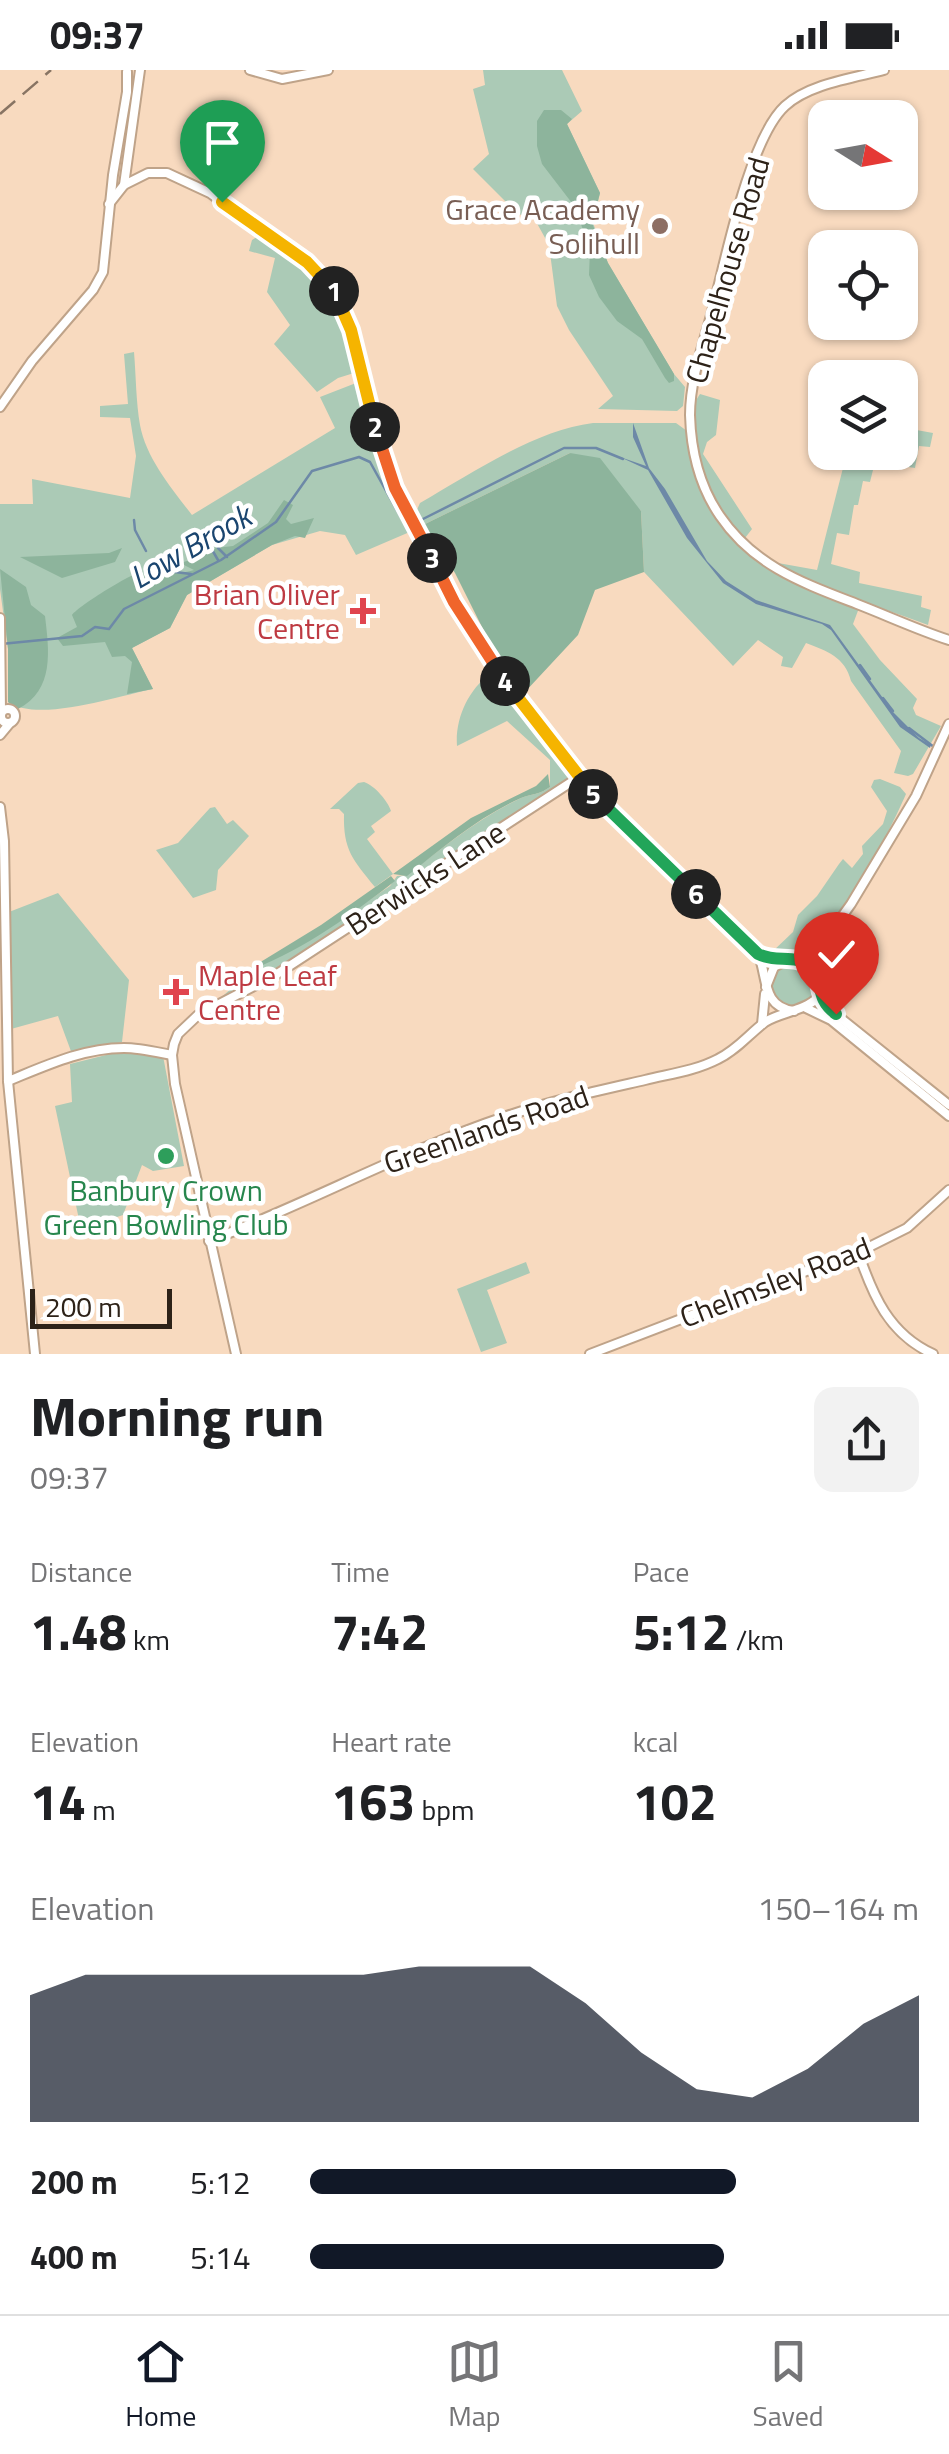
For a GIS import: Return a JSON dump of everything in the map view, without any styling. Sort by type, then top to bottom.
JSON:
[{"type":"street","points":[[0,406],[101,278],[127,92],[126,71],[134,74],[140,70]]},
{"type":"street","points":[[109,204],[123,185],[126,173],[140,70]]},
{"type":"street","points":[[250,70],[282,79],[328,70]]},
{"type":"street","name":"Chapelhouse Road","points":[[884,70],[796,98],[780,111],[767,133],[746,184],[727,248],[693,388],[692,433],[700,473],[714,507],[744,546],[795,580],[949,640]]},
{"type":"street","points":[[113,178],[117,171],[143,176]]},
{"type":"street","points":[[123,185],[161,172],[196,185],[307,262],[335,293],[351,330],[374,423],[402,501],[477,641],[579,777],[758,954],[812,966],[818,978],[818,993],[829,1009],[949,1105]]},
{"type":"street","points":[[113,178],[123,185]]},
{"type":"street","points":[[0,618],[4,717],[0,736]]},
{"type":"street","points":[[762,1024],[766,988],[774,966],[811,952],[851,904],[949,724]]},
{"type":"street","name":"Berwicks Lane","points":[[172,1055],[178,1034],[198,1015],[277,974],[579,777]]},
{"type":"street","points":[[0,807],[4,841],[8,1081],[35,1354]]},
{"type":"street","points":[[812,966],[824,940]]},
{"type":"street","points":[[758,954],[766,988],[777,1006],[796,1011],[806,1008],[818,993]]},
{"type":"street","points":[[806,1008],[831,1020],[949,1116]]},
{"type":"street","name":"Greenlands Road","points":[[210,1242],[441,1139],[534,1107],[715,1061],[762,1024],[796,1011]]},
{"type":"street","points":[[8,1081],[74,1056],[103,1050],[126,1048],[172,1055],[175,1084],[236,1354]]},
{"type":"street","name":"Chelmsley Road","points":[[594,1353],[858,1252],[907,1228],[949,1190]]},
{"type":"street","points":[[858,1252],[873,1293],[890,1323],[912,1344],[933,1354]]},
{"type":"green space","points":[[483,70],[562,70],[582,111],[567,124],[600,193],[593,223],[608,263],[685,387],[683,406],[677,411],[598,409],[613,396],[557,306],[549,245],[534,218],[518,214],[473,169],[489,154],[473,89],[485,85]]},
{"type":"green space","points":[[544,110],[561,110],[572,119],[567,124],[600,193],[592,223],[608,263],[674,374],[674,381],[669,383],[642,339],[617,321],[599,297],[589,275],[590,250],[575,207],[542,164],[537,121]]},
{"type":"green space","points":[[260,235],[328,289],[341,313],[354,373],[317,392],[274,344],[290,325],[267,292],[275,258],[249,251],[252,240]]},
{"type":"green space","points":[[134,352],[143,437],[161,473],[192,515],[335,428],[320,397],[356,383],[379,458],[412,531],[356,555],[345,535],[320,531],[272,545],[187,595],[170,628],[132,648],[153,689],[79,706],[21,708],[8,702],[8,649],[0,589],[0,504],[33,504],[32,479],[130,498],[136,456],[130,418],[100,417],[100,406],[128,404],[124,354]]},
{"type":"green space","points":[[700,394],[720,400],[716,435],[707,442],[703,454],[752,529],[745,538],[740,537],[721,507],[695,447],[693,409]]},
{"type":"green space","points":[[593,423],[676,423],[687,431],[710,501],[725,527],[744,548],[793,580],[859,608],[853,624],[917,699],[913,708],[916,715],[941,726],[913,774],[894,773],[901,751],[844,666],[828,652],[806,643],[792,668],[781,666],[783,657],[758,640],[733,666],[644,572],[641,511],[570,453],[423,525],[416,512],[420,503],[526,444]]},
{"type":"green space","points":[[918,430],[933,433],[930,447],[919,446],[918,452]]},
{"type":"green space","points":[[570,453],[600,458],[641,511],[644,572],[595,590],[578,635],[524,693],[492,647],[455,573],[423,525]]},
{"type":"green space","points":[[842,470],[873,470],[870,482],[863,481],[858,505],[854,505],[849,535],[837,533],[831,564],[860,572],[859,583],[922,596],[921,607],[931,610],[928,625],[777,569],[778,563],[817,570]]},
{"type":"green space","points":[[284,500],[293,505],[286,519],[291,524],[314,518],[305,538],[295,536],[272,545],[187,595],[170,628],[132,648],[153,689],[127,694],[132,662],[125,656],[112,657],[105,642],[63,646],[57,638],[77,627],[72,615],[130,576],[146,570],[194,570],[180,563],[216,548],[233,546],[268,523]]},
{"type":"green space","points":[[122,548],[115,562],[62,578],[20,557],[109,553]]},
{"type":"green space","points":[[0,569],[26,587],[31,605],[45,616],[48,655],[44,680],[30,701],[18,709],[8,702],[8,649]]},
{"type":"green space","points":[[490,674],[497,676],[568,769],[568,781],[300,955],[217,1001],[240,981],[237,976],[325,930],[390,886],[397,876],[407,875],[491,814],[550,787],[550,760],[507,721],[457,746],[464,706]]},
{"type":"green space","points":[[548,774],[550,787],[491,814],[407,876],[393,874],[471,818],[536,786]]},
{"type":"green space","points":[[874,780],[900,787],[906,794],[850,900],[807,951],[763,954],[725,917],[726,911],[765,950],[772,952],[793,932],[798,915],[843,859],[852,868],[863,854],[862,846],[883,824],[887,811],[871,787]]},
{"type":"green space","points":[[364,782],[380,794],[391,811],[371,826],[375,832],[367,839],[393,874],[375,887],[351,854],[344,814],[339,809],[330,809]]},
{"type":"green space","points":[[215,807],[227,824],[233,820],[249,836],[218,870],[216,890],[193,898],[156,850],[178,843]]},
{"type":"green space","points":[[391,876],[395,881],[323,933],[244,972],[321,925]]},
{"type":"green space","points":[[58,893],[129,980],[122,1042],[72,1054],[58,1016],[11,1029],[9,912]]},
{"type":"green space","points":[[793,963],[808,970],[815,985],[808,1000],[793,1007],[778,1000],[771,985],[778,970]]},
{"type":"green space","points":[[118,1052],[163,1056],[184,1166],[153,1171],[142,1165],[123,1215],[81,1229],[55,1106],[72,1102],[70,1064]]},
{"type":"green space","points":[[526,1262],[530,1273],[487,1290],[507,1343],[481,1352],[457,1289]]},
{"type":"water","points":[[633,423],[649,468],[707,561],[726,581],[756,600],[830,625],[893,712],[930,748],[900,727],[831,630],[756,604],[723,583],[687,538],[648,470],[620,457],[646,466],[633,437]]},
{"type":"waterway","name":"Low Brook","points":[[421,520],[564,448],[596,448],[623,459]]},
{"type":"waterway","name":"Low Brook","points":[[1,644],[82,636],[95,627],[109,629],[124,609],[221,560],[276,522],[312,471],[359,457],[370,462],[408,525]]},
{"type":"waterway","points":[[134,520],[146,551]]},
{"type":"waterway","points":[[211,548],[218,560]]},
{"type":"waterway","points":[[218,548],[227,557]]},
{"type":"waterway","points":[[151,561],[167,571],[191,574]]},
{"type":"waterway","points":[[860,665],[870,679]]},
{"type":"waterway","points":[[883,698],[893,711]]},
{"type":"waterway","points":[[909,728],[934,747]]},
{"type":"railway","points":[[0,114],[51,70]]},
{"type":"place","name":"Grace Academy Solihull","points":[[660,226]]},
{"type":"place","name":"Brian Oliver Centre","points":[[363,611]]},
{"type":"place","name":"Maple Leaf Centre","points":[[176,992]]},
{"type":"place","name":"Banbury Crown Green Bowling Club","points":[[166,1156]]},
{"type":"route","points":[[222,202],[307,262],[335,293],[351,330],[374,423],[398,494],[477,641],[537,724],[604,805],[758,954],[770,959],[796,958],[812,966],[818,978],[818,993],[836,1014]]}]
